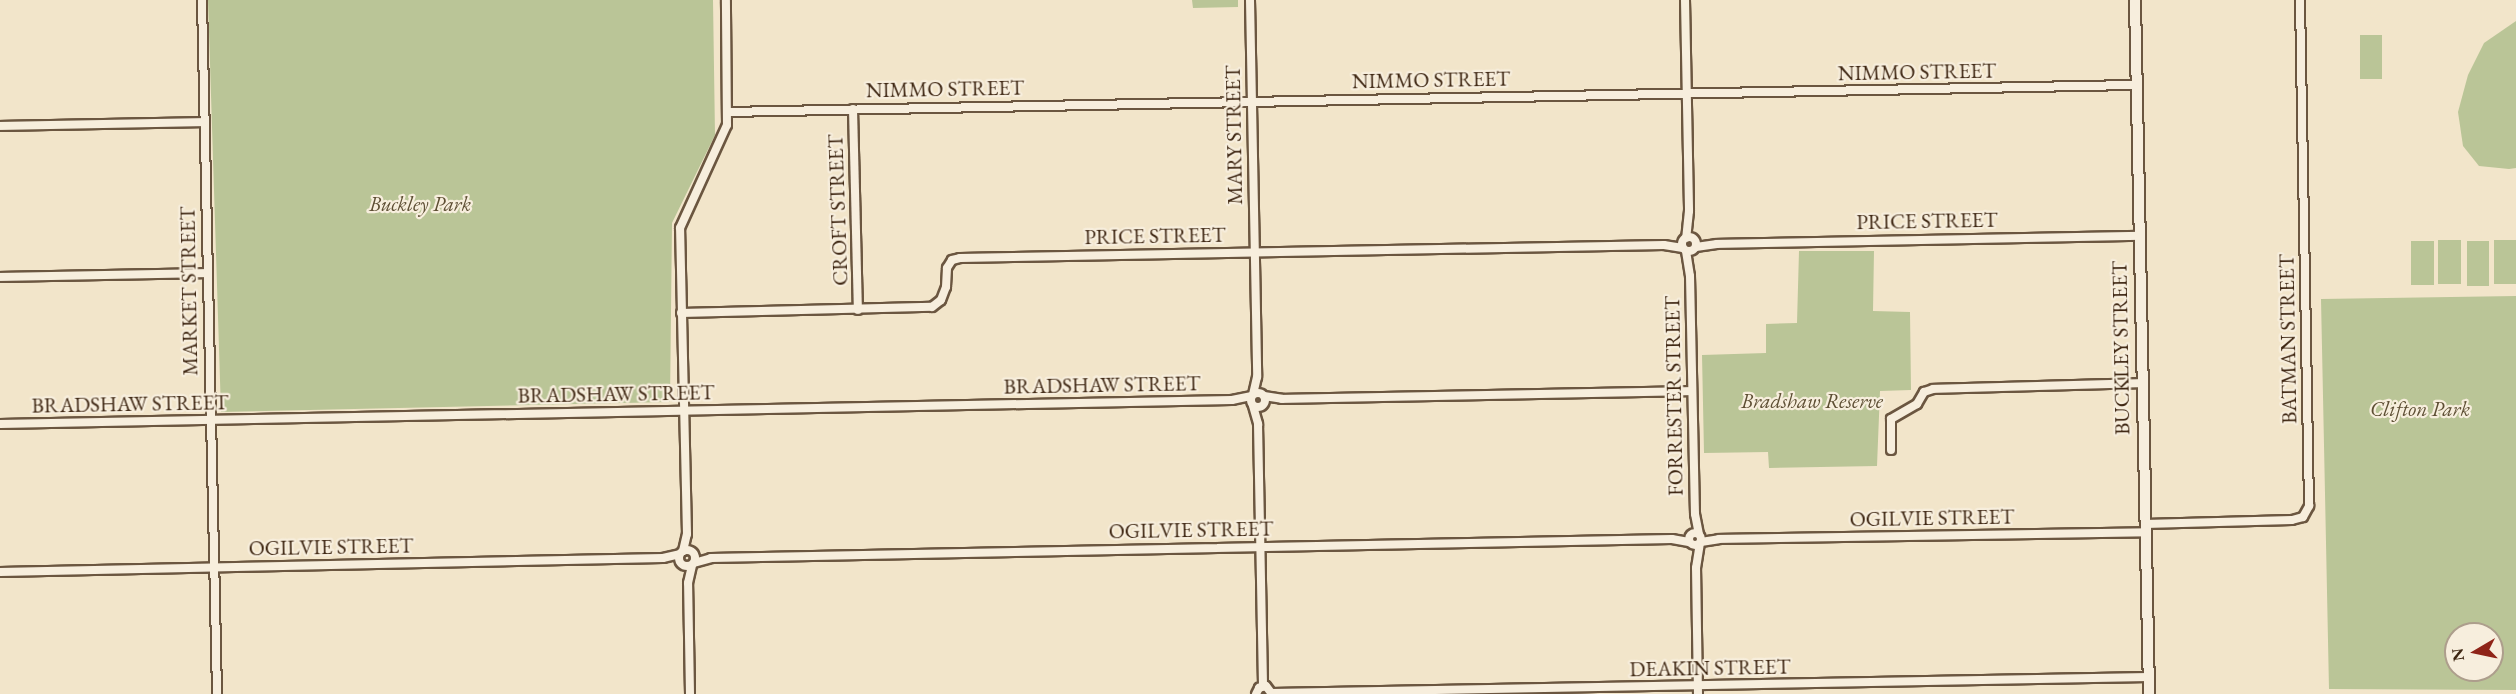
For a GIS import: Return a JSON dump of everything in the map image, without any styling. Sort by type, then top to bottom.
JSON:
[{"type":"main road","name":"BUCKLEY STREET","points":[[2135,0],[2149,694]]},
{"type":"street","name":"MARKET STREET","points":[[202,0],[216,693]]},
{"type":"street","points":[[690,694],[688,584],[685,560],[687,534],[680,228],[725,134],[727,112],[726,0]]},
{"type":"street","name":"MARY STREET","points":[[1250,0],[1263,686]]},
{"type":"street","name":"FORRESTER STREET","points":[[1684,0],[1698,690]]},
{"type":"street","name":"BATMAN STREET","points":[[2145,528],[2292,520],[2303,517],[2309,506],[2300,0]]},
{"type":"street","name":"NIMMO STREET","points":[[727,112],[2136,85]]},
{"type":"street","name":"CROFT STREET","points":[[853,109],[858,310]]},
{"type":"street","points":[[0,126],[204,122]]},
{"type":"street","name":"PRICE STREET","points":[[681,314],[932,307],[941,300],[946,287],[946,268],[952,260],[960,258],[2138,236]]},
{"type":"street","points":[[0,277],[207,273]]},
{"type":"street","points":[[1891,450],[1892,419],[1917,404],[1924,392],[1933,389],[2142,383]]},
{"type":"street","name":"BRADSHAW STREET","points":[[0,424],[1692,391]]},
{"type":"street","name":"OGILVIE STREET","points":[[0,572],[1719,539],[2145,528]]},
{"type":"street","points":[[685,560],[693,552],[687,534]]},
{"type":"street","name":"OGILVIE STREET","points":[[685,560],[693,552],[711,558]]},
{"type":"street","name":"DEAKIN STREET","points":[[1272,694],[1698,690],[2149,677]]},
{"type":"street","points":[[1255,694],[1263,686],[1270,689],[1272,694]]},
{"type":"green space","name":"Buckley Park","points":[[208,0],[713,0],[715,135],[672,223],[670,402],[221,412]]},
{"type":"green space","points":[[1192,0],[1238,0],[1238,7],[1193,8]]},
{"type":"green space","points":[[2516,21],[2516,168],[2479,166],[2463,146],[2458,112],[2468,75],[2484,43]]},
{"type":"green space","points":[[2360,35],[2382,35],[2382,79],[2360,79]]},
{"type":"green space","points":[[2438,240],[2461,240],[2461,284],[2438,284]]},
{"type":"green space","points":[[2494,240],[2516,240],[2516,284],[2494,284]]},
{"type":"green space","points":[[2411,241],[2434,241],[2434,285],[2411,285]]},
{"type":"green space","points":[[2467,241],[2489,241],[2489,286],[2467,286]]},
{"type":"green space","name":"Bradshaw Reserve","points":[[1799,251],[1874,251],[1873,311],[1910,312],[1911,390],[1880,391],[1877,466],[1769,468],[1768,452],[1704,453],[1702,355],[1766,353],[1766,324],[1797,323]]},
{"type":"green space","name":"Clifton Park","points":[[2516,296],[2516,690],[2329,689],[2321,299]]}]
